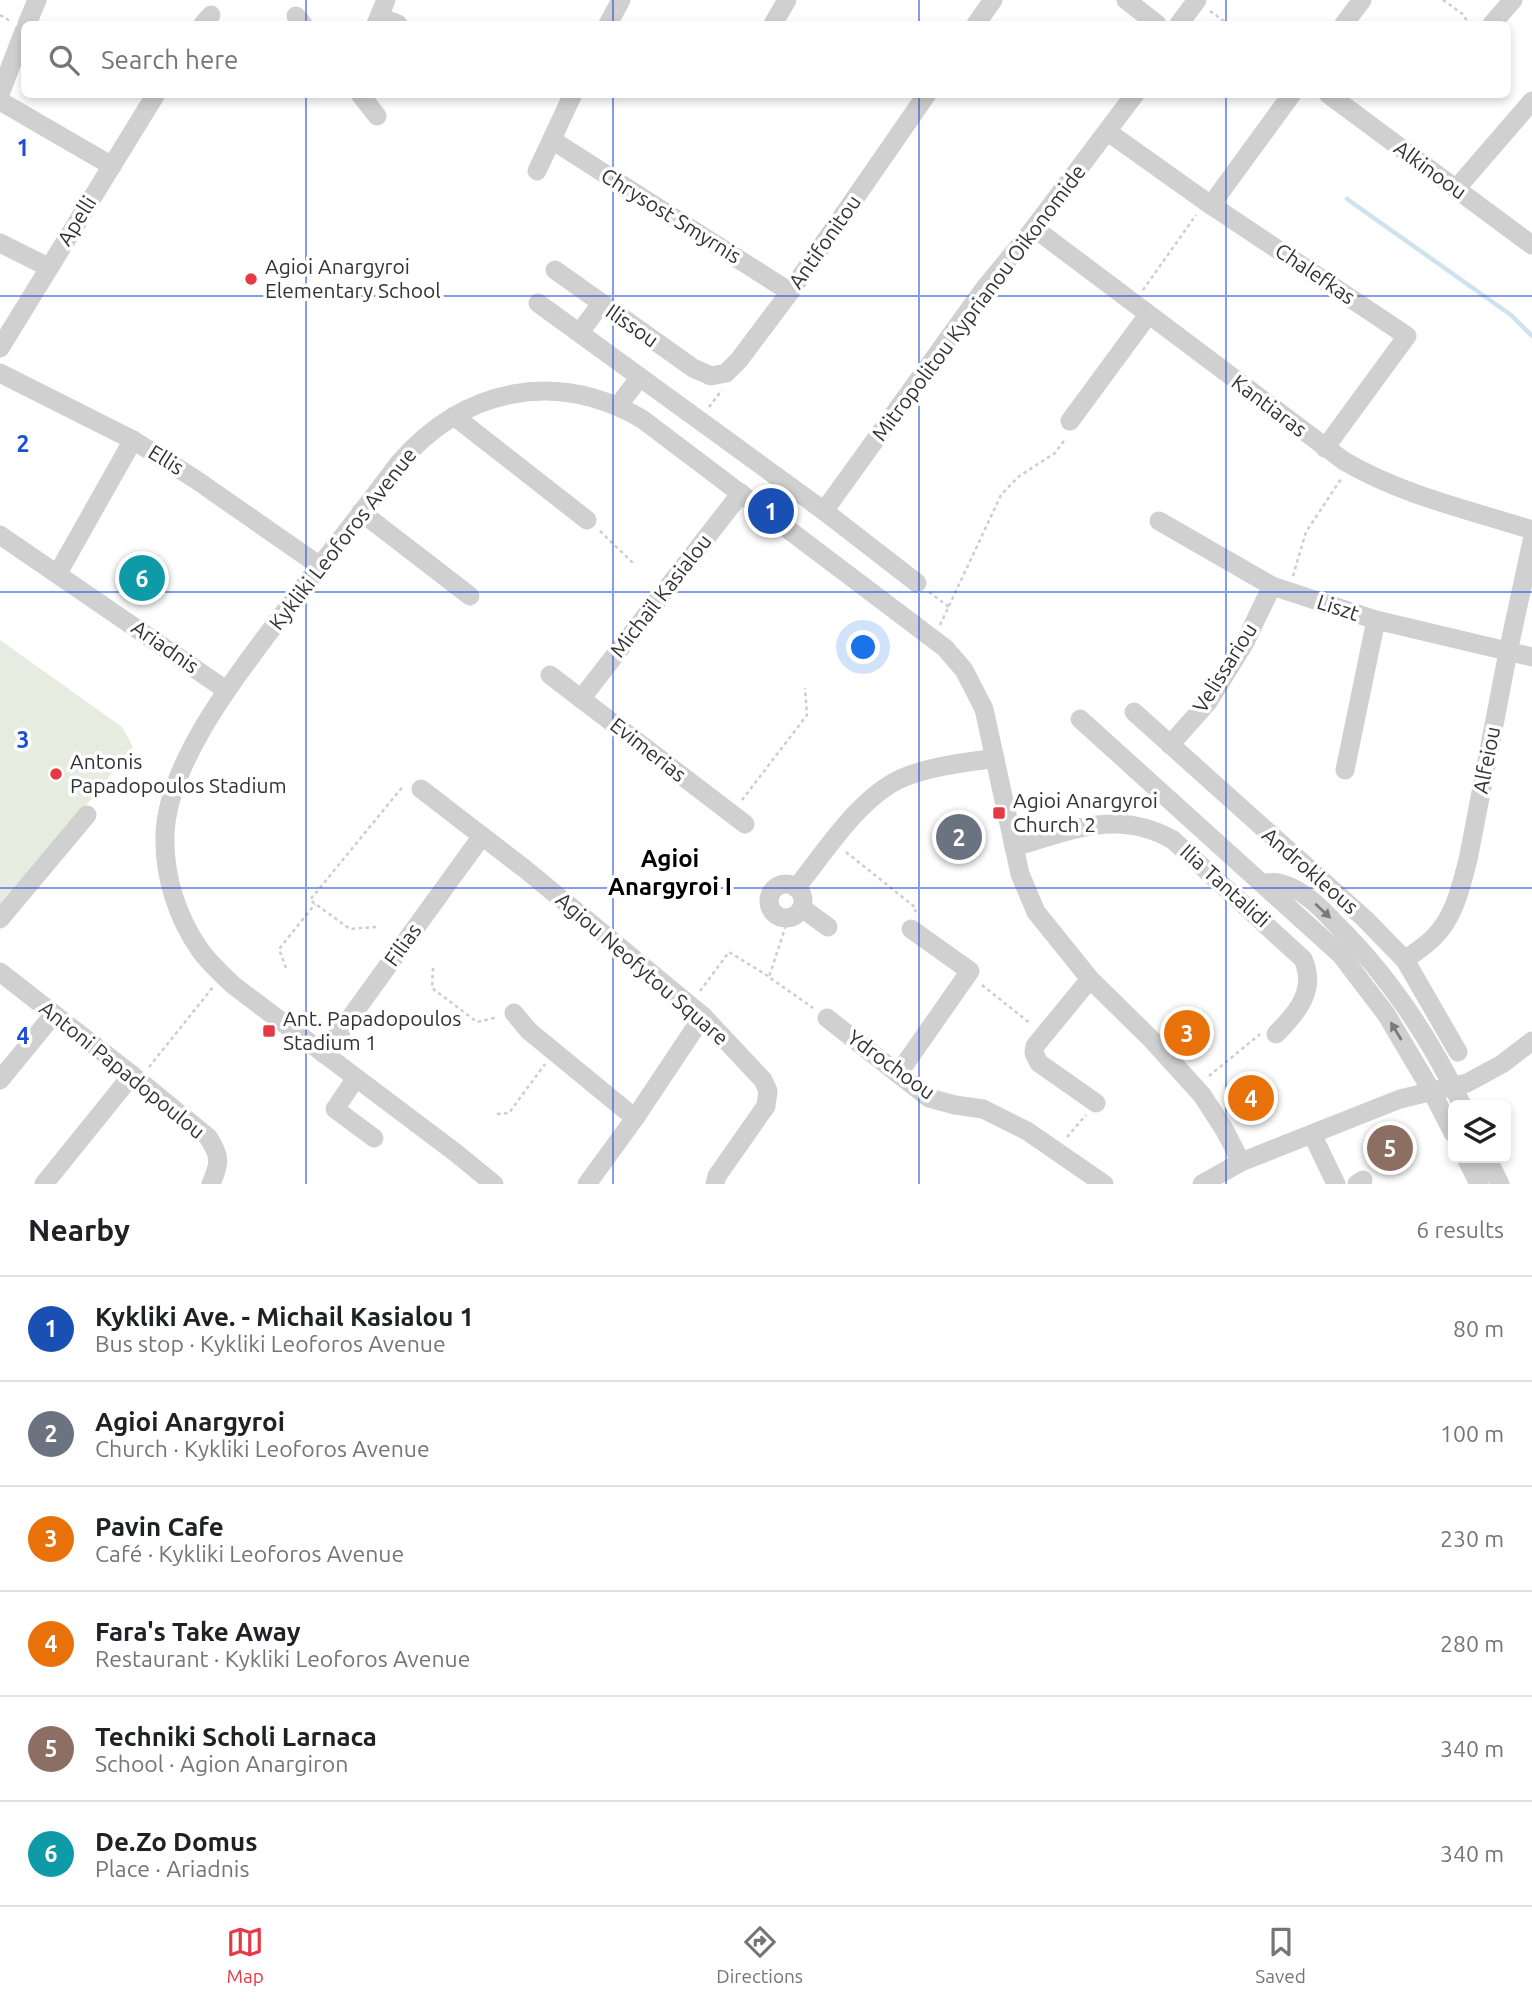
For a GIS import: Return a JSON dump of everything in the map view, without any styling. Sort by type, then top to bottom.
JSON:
[{"type":"street","points":[[28,21],[37,0]]},
{"type":"street","points":[[610,21],[621,0]]},
{"type":"street","points":[[775,21],[787,0]]},
{"type":"street","points":[[978,21],[993,0]]},
{"type":"street","points":[[1126,0],[1153,21]]},
{"type":"street","points":[[1180,21],[1197,0]]},
{"type":"street","points":[[1346,21],[1362,0]]},
{"type":"street","points":[[1495,21],[1513,0]]},
{"type":"street","points":[[0,94],[21,39]]},
{"type":"street","name":"Apelli","points":[[0,348],[154,98]]},
{"type":"street","points":[[362,98],[377,116]]},
{"type":"street","points":[[537,171],[571,98]]},
{"type":"street","name":"Antifonitou","points":[[719,374],[740,360],[924,98]]},
{"type":"street","name":"Mitropolitou Kyprianou Oikonomide","points":[[824,511],[984,289],[1034,228],[1132,98]]},
{"type":"street","points":[[1208,203],[1289,98]]},
{"type":"street","name":"Alkinoou","points":[[1333,98],[1532,245]]},
{"type":"street","points":[[0,101],[112,166]]},
{"type":"street","points":[[1456,189],[1530,107]]},
{"type":"street","name":"Chalefkas","points":[[1108,131],[1208,203],[1407,336],[1325,448]]},
{"type":"street","name":"Chrysost Smyrnis","points":[[552,140],[790,292]]},
{"type":"street","name":"Kantiaras","points":[[1034,228],[1140,310],[1350,464],[1407,491],[1532,530]]},
{"type":"street","points":[[0,243],[48,267]]},
{"type":"street","name":"Ilissou","points":[[555,270],[693,368],[719,374]]},
{"type":"street","points":[[538,303],[824,511],[917,583]]},
{"type":"street","points":[[580,332],[601,304]]},
{"type":"street","points":[[1070,421],[1140,310]]},
{"type":"street","name":"Ellis","points":[[0,373],[133,440],[195,479],[320,566]]},
{"type":"street","points":[[618,406],[640,377]]},
{"type":"street","name":"Kykliki Leoforos Avenue","points":[[494,1184],[233,985],[201,952],[179,915],[168,874],[165,835],[172,797],[186,762],[226,690],[411,449],[437,426],[454,416],[485,401],[520,392],[566,391],[618,406],[642,419],[933,639],[959,664],[975,688],[984,709],[1020,874],[1036,912],[1090,979],[1195,1087],[1215,1113],[1241,1162]]},
{"type":"street","points":[[454,416],[587,520]]},
{"type":"street","points":[[58,573],[133,440]]},
{"type":"street","name":"Michaïl Kasialou","points":[[581,699],[741,493]]},
{"type":"street","points":[[361,512],[470,596]]},
{"type":"street","name":"Liszt","points":[[1160,521],[1280,589],[1376,620],[1532,657]]},
{"type":"street","name":"Ariadnis","points":[[0,535],[226,690]]},
{"type":"street","name":"Alfeiou","points":[[1405,960],[1436,935],[1459,893],[1468,860],[1532,541]]},
{"type":"street","name":"Velissariou","points":[[1170,745],[1208,702],[1280,589]]},
{"type":"street","points":[[1345,770],[1376,620]]},
{"type":"street","name":"Evimerias","points":[[550,675],[738,819]]},
{"type":"street","name":"Androkleous","points":[[1134,712],[1365,919],[1405,960],[1458,1052]]},
{"type":"street","points":[[1080,719],[1341,955],[1386,1014],[1448,1123]]},
{"type":"street","points":[[796,888],[873,797],[900,779],[944,766],[995,758]]},
{"type":"street","name":"Agiou Neofytou Square","points":[[421,789],[525,869],[696,1010],[754,1070],[768,1091],[766,1106],[717,1176],[715,1184]]},
{"type":"street","points":[[0,919],[88,815]]},
{"type":"street","name":"Ilia Tantalidi","points":[[1014,847],[1109,823],[1148,828],[1173,840],[1303,959],[1308,982],[1303,1002],[1298,1012],[1276,1034]]},
{"type":"street","name":"Filias","points":[[324,1054],[482,836]]},
{"type":"street","points":[[1297,891],[1316,877]]},
{"type":"street","points":[[1263,883],[1279,883],[1297,891],[1318,906],[1366,953],[1416,1023],[1460,1100]]},
{"type":"street","points":[[795,914],[803,897],[791,885],[779,885],[770,894],[771,912],[782,919],[795,914],[828,927]]},
{"type":"street","points":[[898,1074],[970,971],[911,929]]},
{"type":"street","name":"Antoni Papadopoulou","points":[[0,972],[135,1077],[208,1138],[217,1150],[219,1160],[211,1183]]},
{"type":"street","points":[[1090,979],[1035,1046],[1034,1058],[1096,1102]]},
{"type":"street","points":[[586,1184],[635,1118],[696,1010]]},
{"type":"street","points":[[514,1013],[529,1031],[635,1118]]},
{"type":"street","points":[[0,1080],[54,1014]]},
{"type":"street","name":"Ydrochoou","points":[[827,1018],[929,1098],[984,1109],[1027,1131],[1104,1184]]},
{"type":"street","points":[[1202,1184],[1241,1162],[1400,1099],[1467,1083],[1489,1072],[1532,1041]]},
{"type":"street","points":[[44,1184],[135,1077]]},
{"type":"street","points":[[356,1078],[335,1109],[374,1138]]},
{"type":"street","points":[[1312,1134],[1336,1184]]},
{"type":"street","points":[[1468,1163],[1479,1184]]},
{"type":"street","points":[[1489,1163],[1500,1184]]},
{"type":"path","points":[[1197,0],[1224,21]]},
{"type":"path","points":[[1443,0],[1464,15],[1467,21]]},
{"type":"path","points":[[1140,310],[1208,203]]},
{"type":"path","points":[[700,421],[722,389],[719,374]]},
{"type":"path","points":[[933,639],[1001,495],[1018,477],[1055,453],[1065,439],[1070,421]]},
{"type":"path","points":[[1280,589],[1306,532],[1350,464]]},
{"type":"path","points":[[587,520],[633,563]]},
{"type":"path","points":[[917,583],[949,607]]},
{"type":"path","points":[[738,819],[807,715],[805,688]]},
{"type":"path","points":[[376,927],[350,929],[310,900],[408,781],[421,789]]},
{"type":"path","points":[[833,842],[916,908],[911,929]]},
{"type":"path","points":[[286,968],[279,949],[315,904]]},
{"type":"path","points":[[769,977],[795,914]]},
{"type":"path","points":[[696,1010],[729,952],[827,1018]]},
{"type":"path","points":[[433,968],[432,988],[477,1022],[514,1013]]},
{"type":"path","points":[[968,974],[1045,1035]]},
{"type":"path","points":[[135,1077],[223,975]]},
{"type":"path","points":[[1195,1087],[1267,1028],[1276,1034]]},
{"type":"path","points":[[497,1114],[509,1113],[554,1051]]},
{"type":"path","points":[[1056,1150],[1096,1102]]},
{"type":"shaded area","name":"Antonis Papadopoulos Stadium","points":[[0,640],[122,727],[133,747],[0,913]]},
{"type":"waterway","points":[[1347,199],[1511,315],[1532,336]]},
{"type":"place","name":"Agioi Anargyroi Elementary School","points":[[251,279]]},
{"type":"place","name":"Kykliki Ave. - Michail Kasialou 1","points":[[771,511]]},
{"type":"place","name":"De.Zo Domus","points":[[142,578]]},
{"type":"place","name":"Antonis Papadopoulos Stadium","points":[[56,774]]},
{"type":"place","name":"Agioi Anargyroi Church 2","points":[[999,813]]},
{"type":"place","name":"Agioi Anargyroi","points":[[959,837]]},
{"type":"place","name":"Ant. Papadopoulos Stadium 1","points":[[269,1031]]},
{"type":"place","name":"Pavin Cafe","points":[[1187,1033]]},
{"type":"place","name":"Fara's Take Away","points":[[1251,1098]]},
{"type":"place","name":"Techniki Scholi Larnaca","points":[[1390,1148]]},
{"type":"district","name":"Agioi Anargyroi I","points":[[670,873]]}]
